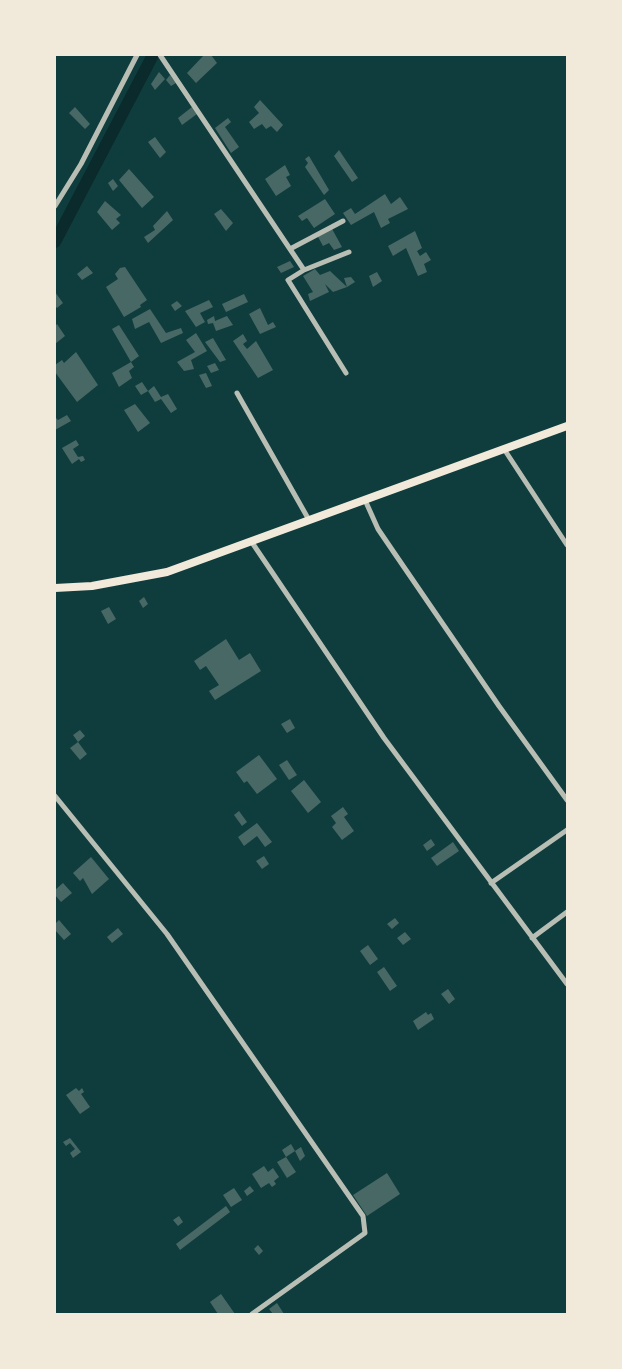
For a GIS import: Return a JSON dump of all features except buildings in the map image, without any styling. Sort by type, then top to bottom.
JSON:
[{"type":"main road","points":[[55,588],[92,586],[167,572],[567,426]]},
{"type":"street","points":[[55,206],[81,164],[137,55]]},
{"type":"street","points":[[160,55],[304,270]]},
{"type":"street","points":[[290,250],[343,221]]},
{"type":"street","points":[[346,373],[288,280],[304,270],[349,252]]},
{"type":"street","points":[[237,393],[309,520]]},
{"type":"street","points":[[504,449],[567,545]]},
{"type":"street","points":[[365,500],[378,529],[499,706],[567,800]]},
{"type":"street","points":[[250,542],[384,738],[567,984]]},
{"type":"street","points":[[55,796],[167,934],[363,1216],[365,1233],[252,1314]]},
{"type":"street","points":[[491,883],[567,830]]},
{"type":"street","points":[[532,938],[567,912]]},
{"type":"waterway","points":[[55,242],[153,55]]}]
